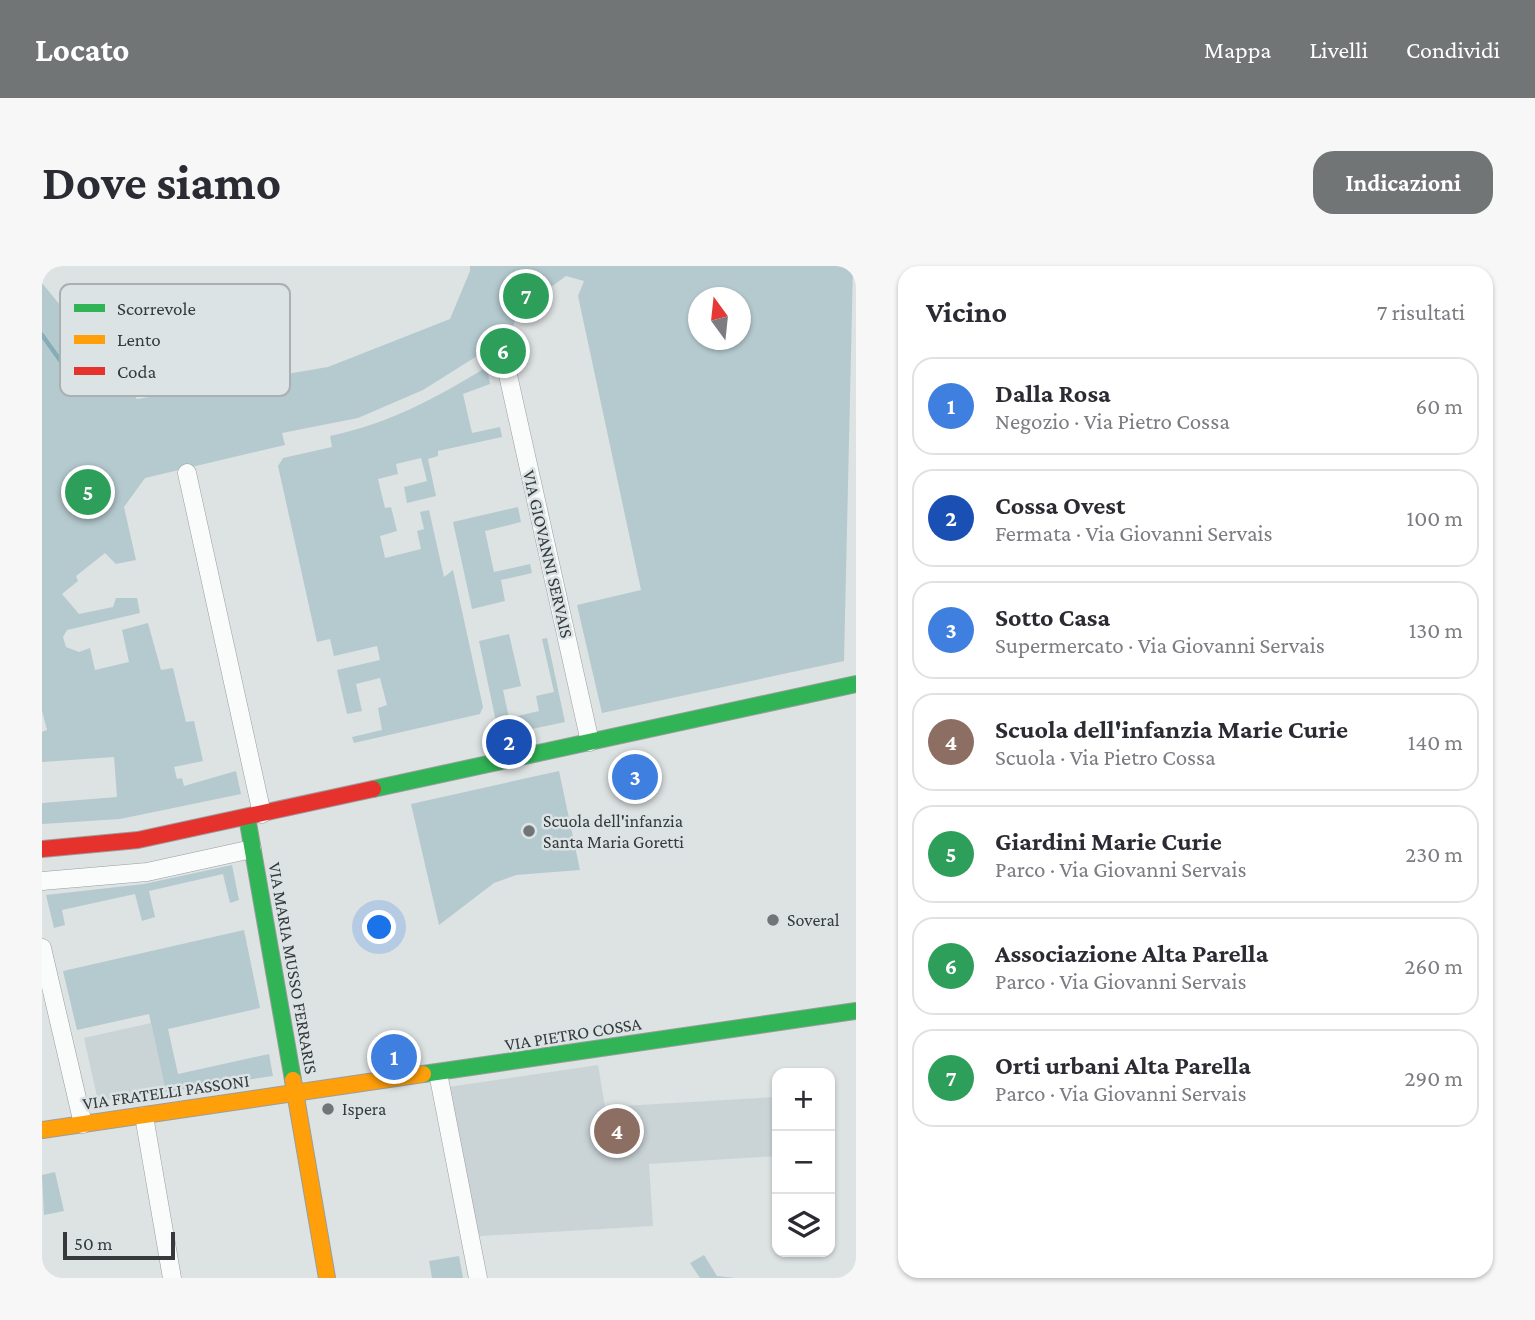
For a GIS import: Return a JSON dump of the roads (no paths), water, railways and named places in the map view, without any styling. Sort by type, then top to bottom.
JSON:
[{"type":"street","name":"VIA GIOVANNI SERVAIS","points":[[506,366],[590,742]]},
{"type":"street","points":[[42,881],[147,872],[253,849],[254,815],[187,473]]},
{"type":"street","points":[[42,849],[138,840],[856,684]]},
{"type":"street","name":"VIA MARIA MUSSO FERRARIS","points":[[253,849],[327,1278]]},
{"type":"street","points":[[42,948],[83,1124]]},
{"type":"street","name":"VIA PIETRO COSSA","points":[[295,1093],[856,1011]]},
{"type":"street","points":[[438,1073],[478,1278]]},
{"type":"street","name":"VIA FRATELLI PASSONI","points":[[42,1130],[295,1093]]},
{"type":"street","points":[[144,1116],[172,1278]]},
{"type":"waterway","points":[[42,335],[60,360]]},
{"type":"place","name":"Orti urbani Alta Parella","points":[[526,296]]},
{"type":"place","name":"Associazione Alta Parella","points":[[503,351]]},
{"type":"place","name":"Giardini Marie Curie","points":[[88,492]]},
{"type":"place","name":"Cossa Ovest","points":[[509,742]]},
{"type":"place","name":"Sotto Casa","points":[[635,777]]},
{"type":"place","name":"Scuola dell'infanzia Santa Maria Goretti","points":[[529,831]]},
{"type":"place","name":"Soveral","points":[[773,920]]},
{"type":"place","name":"Dalla Rosa","points":[[394,1057]]},
{"type":"place","name":"Ispera","points":[[328,1109]]},
{"type":"place","name":"Scuola dell'infanzia Marie Curie","points":[[617,1131]]}]
